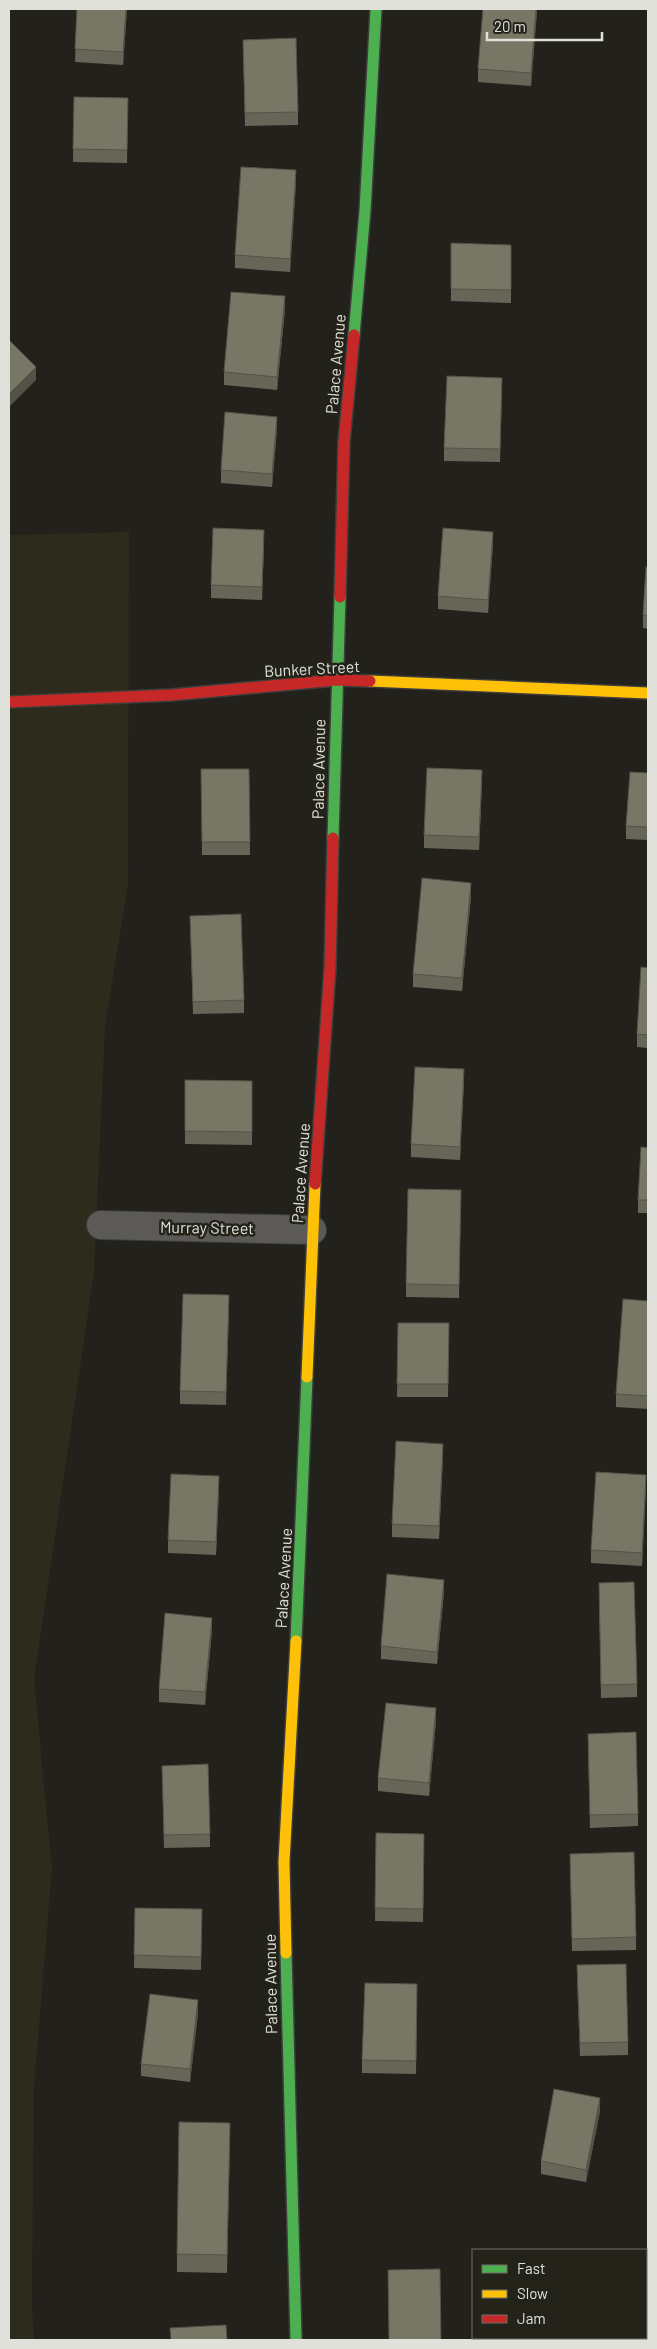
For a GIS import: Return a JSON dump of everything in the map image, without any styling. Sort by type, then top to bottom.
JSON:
[{"type":"street","name":"Palace Avenue","points":[[296,2340],[284,1862],[302,1542],[312,1230],[330,968],[336,680],[343,547],[344,442],[365,211],[376,9]]},
{"type":"street","name":"Bunker Street","points":[[9,702],[171,695],[336,680],[648,693]]},
{"type":"street","name":"Murray Street","points":[[101,1225],[312,1230]]},
{"type":"shaded area","points":[[129,532],[128,885],[105,1027],[94,1273],[34,1679],[52,1869],[34,2087],[32,2301],[34,2340],[9,2340],[9,535]]},
{"type":"building","points":[[77,9],[126,9],[123,52],[75,49]]},
{"type":"building","points":[[483,9],[536,9],[531,73],[478,69]]},
{"type":"building","points":[[296,38],[298,112],[245,113],[243,40]]},
{"type":"building","points":[[74,97],[128,98],[127,150],[73,149]]},
{"type":"building","points":[[241,167],[296,170],[290,259],[235,255]]},
{"type":"building","points":[[451,243],[511,245],[511,290],[451,289]]},
{"type":"building","points":[[231,292],[285,296],[277,377],[224,372]]},
{"type":"building","points":[[9,340],[36,367],[9,394]]},
{"type":"building","points":[[447,376],[502,378],[500,449],[444,448]]},
{"type":"building","points":[[225,412],[277,417],[272,474],[221,470]]},
{"type":"building","points":[[213,528],[264,530],[262,587],[211,585]]},
{"type":"building","points":[[443,528],[493,532],[488,600],[438,596]]},
{"type":"building","points":[[646,567],[648,567],[648,616],[643,615]]},
{"type":"building","points":[[427,768],[482,770],[479,837],[424,835]]},
{"type":"building","points":[[201,769],[249,769],[250,842],[202,842]]},
{"type":"building","points":[[630,772],[648,773],[648,827],[626,826]]},
{"type":"building","points":[[422,878],[471,883],[462,978],[413,974]]},
{"type":"building","points":[[241,914],[244,1000],[193,1002],[190,916]]},
{"type":"building","points":[[641,967],[648,968],[648,1035],[637,1034]]},
{"type":"building","points":[[415,1067],[464,1069],[460,1147],[411,1144]]},
{"type":"building","points":[[185,1080],[252,1081],[252,1132],[185,1131]]},
{"type":"building","points":[[641,1147],[648,1148],[648,1200],[638,1200]]},
{"type":"building","points":[[408,1189],[461,1190],[459,1285],[406,1284]]},
{"type":"building","points":[[183,1294],[229,1295],[226,1392],[180,1391]]},
{"type":"building","points":[[623,1299],[648,1301],[648,1396],[616,1394]]},
{"type":"building","points":[[398,1323],[449,1323],[448,1384],[397,1384]]},
{"type":"building","points":[[396,1441],[443,1444],[439,1526],[392,1524]]},
{"type":"building","points":[[596,1472],[646,1475],[642,1553],[591,1550]]},
{"type":"building","points":[[171,1474],[219,1476],[216,1542],[168,1540]]},
{"type":"building","points":[[387,1574],[444,1580],[437,1652],[381,1646]]},
{"type":"building","points":[[634,1582],[637,1684],[601,1685],[599,1583]]},
{"type":"building","points":[[165,1613],[212,1618],[205,1692],[159,1689]]},
{"type":"building","points":[[386,1703],[436,1708],[429,1783],[378,1778]]},
{"type":"building","points":[[636,1732],[638,1814],[590,1815],[588,1734]]},
{"type":"building","points":[[208,1764],[210,1834],[164,1835],[162,1766]]},
{"type":"building","points":[[376,1833],[424,1834],[423,1909],[375,1908]]},
{"type":"building","points":[[634,1852],[636,1937],[572,1939],[570,1854]]},
{"type":"building","points":[[135,1908],[202,1909],[201,1957],[134,1955]]},
{"type":"building","points":[[626,1964],[628,2042],[580,2043],[577,1965]]},
{"type":"building","points":[[365,1983],[417,1984],[416,2061],[362,2060]]},
{"type":"building","points":[[150,1994],[198,2000],[190,2069],[141,2064]]},
{"type":"building","points":[[554,2089],[600,2098],[586,2170],[541,2161]]},
{"type":"building","points":[[179,2122],[230,2123],[227,2255],[177,2254]]},
{"type":"building","points":[[440,2269],[441,2340],[389,2340],[388,2270]]},
{"type":"building","points":[[226,2325],[227,2340],[171,2340],[170,2328]]},
{"type":"building","points":[[514,2339],[598,2339],[598,2340]]},
{"type":"traffic: fast","points":[[354,335],[365,211],[376,9]]},
{"type":"traffic: fast","points":[[333,838],[340,597]]},
{"type":"traffic: fast","points":[[296,1641],[307,1377]]},
{"type":"traffic: fast","points":[[286,1953],[296,2340]]},
{"type":"traffic: slow","points":[[370,681],[648,693]]},
{"type":"traffic: slow","points":[[307,1377],[315,1184]]},
{"type":"traffic: slow","points":[[286,1953],[284,1862],[296,1641]]},
{"type":"traffic: jam","points":[[340,597],[344,442],[354,335]]},
{"type":"traffic: jam","points":[[9,702],[171,695],[336,680],[370,681]]},
{"type":"traffic: jam","points":[[315,1184],[330,968],[333,838]]}]
